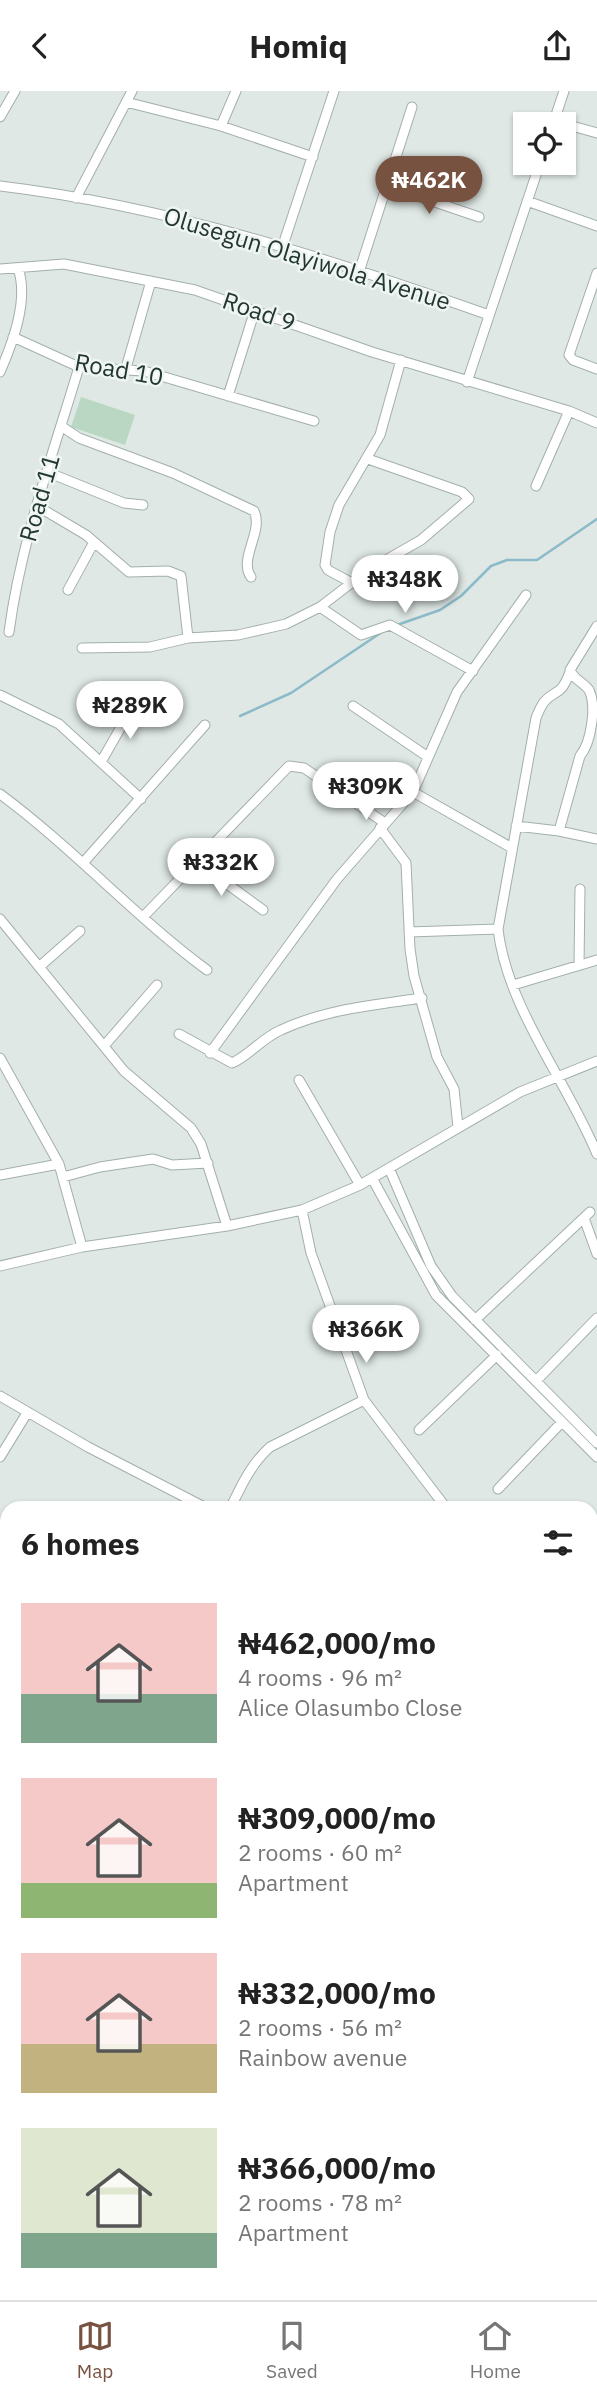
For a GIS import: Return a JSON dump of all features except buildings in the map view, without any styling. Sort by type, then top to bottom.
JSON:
[{"type":"street","points":[[0,117],[15,91]]},
{"type":"street","points":[[76,198],[132,91]]},
{"type":"street","points":[[220,126],[236,91]]},
{"type":"street","points":[[282,248],[334,91]]},
{"type":"street","points":[[557,112],[564,91]]},
{"type":"street","points":[[126,102],[220,126],[313,157]]},
{"type":"street","points":[[359,272],[412,107]]},
{"type":"street","points":[[576,128],[597,133]]},
{"type":"street","points":[[467,382],[536,175]]},
{"type":"street","name":"Olusegun Olayiwola Avenue","points":[[0,186],[76,198],[220,229],[489,315]]},
{"type":"street","points":[[388,186],[479,217]]},
{"type":"street","points":[[527,201],[597,226]]},
{"type":"street","name":"Road 9","points":[[0,269],[64,264],[195,290],[467,382],[569,411],[597,423]]},
{"type":"street","points":[[0,372],[13,337],[22,296],[22,281],[18,268]]},
{"type":"street","points":[[597,273],[569,355],[573,360],[597,369]]},
{"type":"street","points":[[126,368],[151,281]]},
{"type":"street","points":[[228,396],[255,310]]},
{"type":"street","name":"Road 10","points":[[13,337],[79,367],[126,368],[314,421]]},
{"type":"street","points":[[352,583],[328,571],[326,559],[338,505],[368,459],[385,420],[401,360]]},
{"type":"street","name":"Road 11","points":[[9,632],[15,590],[37,506],[79,367]]},
{"type":"street","points":[[536,487],[569,411]]},
{"type":"street","points":[[61,426],[87,442],[173,473],[254,511],[257,521],[247,567],[251,577]]},
{"type":"street","points":[[82,647],[150,647],[188,638],[226,637],[286,624],[320,607],[367,571],[421,540],[469,499],[462,492],[368,459]]},
{"type":"street","points":[[47,472],[124,503],[143,505]]},
{"type":"street","points":[[37,506],[65,521],[129,572],[168,571],[181,576],[188,638]]},
{"type":"street","points":[[68,590],[94,542]]},
{"type":"street","points":[[210,1053],[337,879],[413,792],[449,708],[526,595]]},
{"type":"street","points":[[320,607],[361,635],[387,626],[405,631],[473,671]]},
{"type":"street","points":[[597,627],[572,663],[565,686],[558,694],[545,701],[536,717],[498,929],[501,954],[513,985],[597,1154]]},
{"type":"street","points":[[559,831],[580,756],[592,746],[592,695],[570,672]]},
{"type":"street","points":[[0,695],[48,718],[74,736],[141,799]]},
{"type":"street","points":[[101,762],[133,706]]},
{"type":"street","points":[[353,706],[429,757]]},
{"type":"street","points":[[83,863],[205,725]]},
{"type":"street","points":[[143,917],[289,766],[304,768],[383,825],[406,863],[414,976],[437,1058],[454,1089],[458,1127]]},
{"type":"street","points":[[413,792],[512,848]]},
{"type":"street","points":[[0,794],[35,820],[172,945],[206,970]]},
{"type":"street","points":[[516,826],[597,839]]},
{"type":"street","points":[[197,862],[263,910]]},
{"type":"street","points":[[579,965],[580,890]]},
{"type":"street","points":[[0,919],[124,1071],[191,1128],[208,1163],[228,1226]]},
{"type":"street","points":[[409,932],[498,929]]},
{"type":"street","points":[[39,967],[80,931]]},
{"type":"street","points":[[513,985],[597,960]]},
{"type":"street","points":[[104,1046],[157,985]]},
{"type":"street","points":[[179,1034],[232,1063],[261,1041],[295,1024],[351,1006],[422,998]]},
{"type":"street","points":[[0,1058],[59,1164],[82,1247]]},
{"type":"street","points":[[0,1266],[82,1247],[228,1226],[302,1210],[360,1185],[520,1092],[597,1061]]},
{"type":"street","points":[[299,1080],[360,1185]]},
{"type":"street","points":[[63,1177],[100,1167],[153,1159],[172,1165],[208,1163]]},
{"type":"street","points":[[0,1175],[59,1164]]},
{"type":"street","points":[[389,1168],[431,1266],[452,1296],[597,1443]]},
{"type":"street","points":[[372,1178],[436,1295],[597,1457]]},
{"type":"street","points":[[302,1210],[311,1253],[364,1400],[441,1501]]},
{"type":"street","points":[[475,1320],[587,1215],[597,1254]]},
{"type":"street","points":[[536,1381],[597,1318]]},
{"type":"street","points":[[419,1430],[497,1355]]},
{"type":"street","points":[[0,1396],[193,1501]]},
{"type":"street","points":[[234,1501],[258,1458],[270,1447],[364,1400]]},
{"type":"street","points":[[0,1457],[27,1413]]},
{"type":"street","points":[[498,1489],[562,1422]]},
{"type":"green space","points":[[81,397],[135,415],[125,445],[71,427]]},
{"type":"waterway","points":[[397,625],[440,610],[461,596],[491,566],[507,560],[537,560],[597,519]]},
{"type":"waterway","points":[[240,716],[291,693],[382,632]]}]
